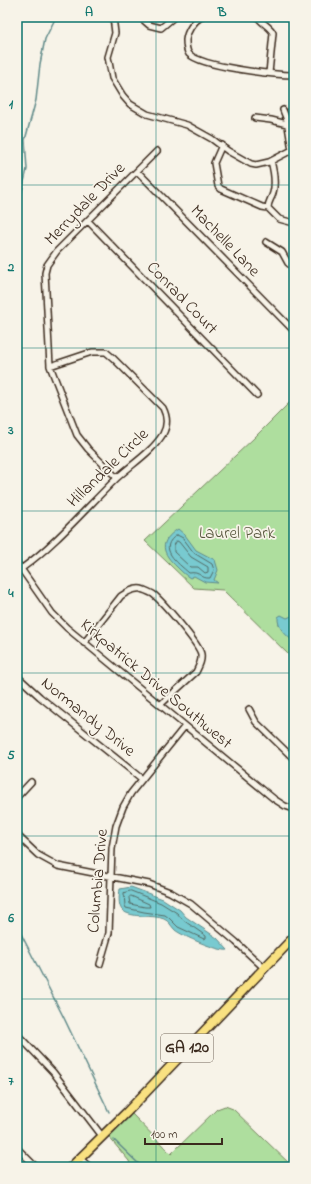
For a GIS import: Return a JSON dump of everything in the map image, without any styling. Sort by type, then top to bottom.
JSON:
[{"type":"highway","name":"GA 120","points":[[71,1167],[294,937]]},
{"type":"street","points":[[112,17],[115,33],[108,58],[112,78],[122,96],[130,104],[147,114],[187,125],[222,145],[228,151],[251,164],[256,165],[271,160],[293,149],[286,115],[283,110]]},
{"type":"street","points":[[140,17],[149,25],[161,28],[174,17]]},
{"type":"street","points":[[258,17],[261,22],[271,29],[273,33],[268,73]]},
{"type":"street","points":[[198,18],[187,33],[186,46],[188,53],[194,58],[227,67],[281,75],[294,75]]},
{"type":"street","points":[[255,118],[287,124]]},
{"type":"street","points":[[222,145],[214,163],[218,186],[220,189],[268,208],[279,219],[294,223]]},
{"type":"street","name":"Merrydale Drive","points":[[117,478],[88,449],[78,435],[50,366],[45,282],[47,265],[57,251],[157,151]]},
{"type":"street","points":[[268,208],[268,202],[273,195],[275,175],[271,160]]},
{"type":"street","name":"Machelle Lane","points":[[137,171],[294,331]]},
{"type":"street","name":"Conrad Court","points":[[88,221],[257,395]]},
{"type":"street","points":[[266,242],[282,252],[288,263],[294,268]]},
{"type":"street","name":"Hillandale Circle","points":[[22,570],[46,549],[117,478],[152,446],[163,434],[167,422],[163,408],[114,358],[106,352],[92,352],[50,366]]},
{"type":"street","name":"Kirkpatrick Drive Southwest","points":[[17,563],[52,613],[67,628],[274,799],[285,806],[294,809]]},
{"type":"street","points":[[84,643],[121,596],[134,589],[142,589],[153,594],[190,636],[199,648],[201,654],[200,666],[196,672],[160,705]]},
{"type":"street","name":"Normandy Drive","points":[[17,676],[40,697],[142,779]]},
{"type":"street","points":[[249,709],[256,722],[294,759]]},
{"type":"street","name":"Columbia Drive","points":[[100,964],[109,933],[112,848],[116,826],[123,807],[131,793],[185,726]]},
{"type":"street","points":[[17,797],[32,782]]},
{"type":"street","points":[[17,835],[38,855],[58,866],[112,875],[149,884],[170,892],[191,904],[264,968]]},
{"type":"street","points":[[17,1034],[52,1072],[102,1136]]},
{"type":"street","points":[[17,1148],[36,1167]]},
{"type":"street","points":[[79,1158],[90,1167]]},
{"type":"green space","name":"Laurel Park","points":[[294,398],[294,660],[223,590],[194,588],[145,541]]},
{"type":"green space","points":[[225,1106],[233,1109],[293,1167],[131,1167],[129,1161],[108,1136],[131,1113],[171,1154],[217,1109]]},
{"type":"water","points":[[178,529],[185,535],[196,550],[215,560],[218,570],[214,580],[218,583],[205,582],[194,576],[190,578],[168,557],[164,548],[165,543],[167,538]]},
{"type":"water","points":[[281,615],[287,618],[294,615],[294,642],[285,634],[279,625],[278,617]]},
{"type":"water","points":[[131,887],[163,899],[180,910],[186,917],[217,938],[228,950],[217,949],[185,936],[175,930],[169,922],[164,919],[126,913],[122,910],[120,905],[120,889]]},
{"type":"waterway","points":[[17,212],[27,169],[25,140],[36,100],[40,64],[45,39],[56,17]]},
{"type":"waterway","points":[[17,926],[64,1018],[109,1112]]},
{"type":"waterway","points":[[114,1140],[142,1167]]}]
